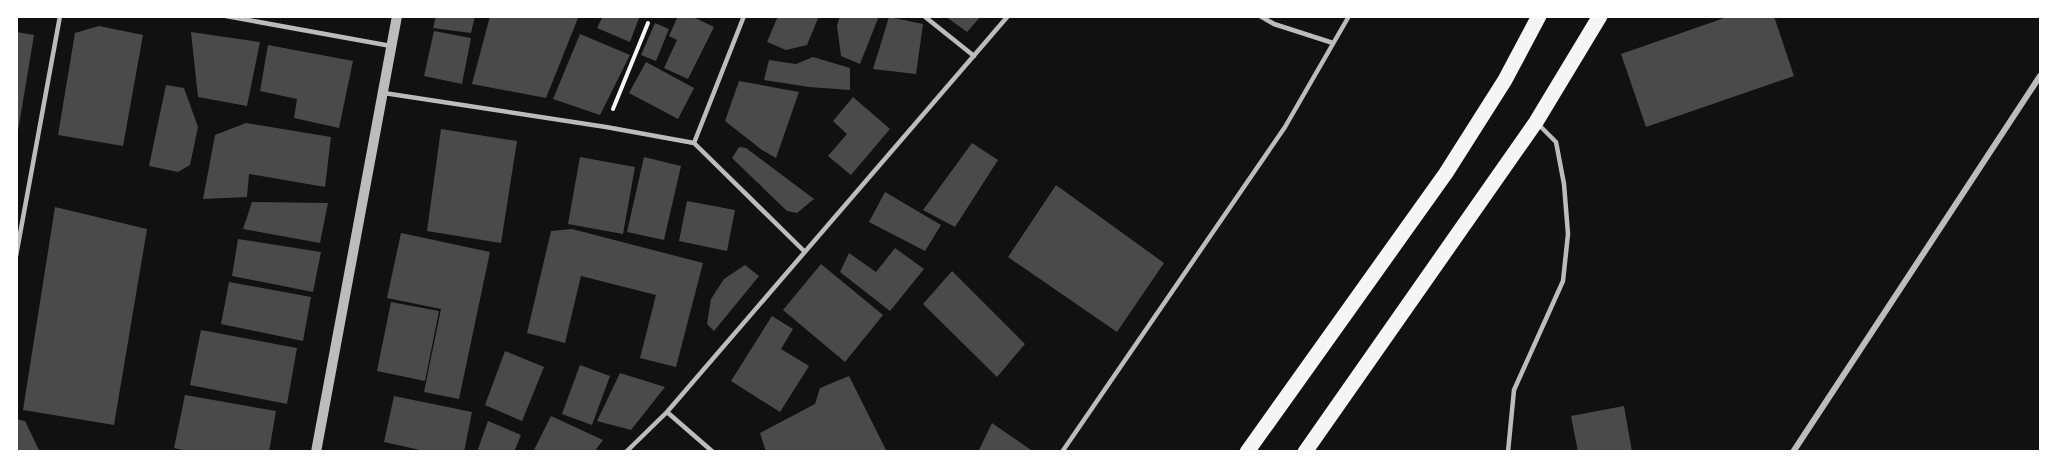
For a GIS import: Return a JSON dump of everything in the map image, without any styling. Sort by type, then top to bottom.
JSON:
[{"type":"main road","points":[[1246,452],[1446,173],[1505,80],[1539,16]]},
{"type":"main road","points":[[1305,452],[1536,122],[1600,16]]},
{"type":"street","points":[[316,452],[397,16]]},
{"type":"street","points":[[1793,452],[2040,76]]},
{"type":"lane","points":[[16,256],[60,16]]},
{"type":"lane","points":[[226,16],[391,46]]},
{"type":"lane","points":[[694,143],[744,16]]},
{"type":"lane","points":[[924,16],[974,56]]},
{"type":"lane","points":[[626,452],[667,412],[1008,16]]},
{"type":"lane","points":[[1260,16],[1275,24],[1333,44]]},
{"type":"lane","points":[[1062,452],[1285,127],[1350,16]]},
{"type":"lane","points":[[384,93],[694,143],[804,251]]},
{"type":"lane","points":[[1508,452],[1514,390],[1563,281],[1568,234],[1564,184],[1556,142],[1536,122]]},
{"type":"lane","points":[[667,412],[713,452]]},
{"type":"path","points":[[606,127],[648,23]]},
{"type":"building","points":[[436,16],[475,16],[471,33],[433,28]]},
{"type":"building","points":[[490,16],[574,16],[578,18],[546,98],[472,84]]},
{"type":"building","points":[[603,16],[639,18],[630,42],[597,28]]},
{"type":"building","points":[[678,16],[691,16],[714,27],[688,79],[664,68],[677,40],[669,36]]},
{"type":"building","points":[[778,16],[819,16],[807,45],[786,50],[767,42]]},
{"type":"building","points":[[840,16],[879,16],[860,64],[841,56],[837,26]]},
{"type":"building","points":[[945,16],[981,16],[967,32]]},
{"type":"building","points":[[1730,16],[1774,16],[1794,76],[1646,127],[1621,54]]},
{"type":"building","points":[[889,17],[923,24],[916,74],[873,69]]},
{"type":"building","points":[[655,23],[669,29],[656,61],[641,55]]},
{"type":"building","points":[[99,26],[143,35],[123,146],[58,135],[75,33]]},
{"type":"building","points":[[434,31],[471,38],[462,84],[424,76]]},
{"type":"building","points":[[16,32],[34,35],[18,131],[16,131]]},
{"type":"building","points":[[191,32],[260,42],[247,106],[198,97]]},
{"type":"building","points":[[580,34],[630,55],[600,115],[553,99]]},
{"type":"building","points":[[268,45],[353,61],[339,128],[294,118],[297,99],[260,91]]},
{"type":"building","points":[[813,57],[850,68],[850,90],[764,80],[769,60],[796,64]]},
{"type":"building","points":[[646,62],[694,88],[678,119],[629,93]]},
{"type":"building","points":[[739,81],[799,92],[776,158],[725,121]]},
{"type":"building","points":[[166,85],[184,88],[198,127],[190,165],[178,172],[149,166]]},
{"type":"building","points":[[853,97],[890,129],[851,175],[828,156],[847,134],[833,121]]},
{"type":"building","points":[[246,123],[331,137],[325,187],[249,174],[247,197],[203,199],[215,135]]},
{"type":"building","points":[[441,129],[517,141],[501,243],[427,231]]},
{"type":"building","points":[[972,143],[998,160],[955,227],[923,210]]},
{"type":"building","points":[[739,147],[746,148],[814,199],[797,213],[787,211],[732,158]]},
{"type":"building","points":[[580,157],[635,167],[623,234],[568,224]]},
{"type":"building","points":[[644,157],[681,166],[664,240],[627,232]]},
{"type":"building","points":[[1056,185],[1164,263],[1117,332],[1008,257]]},
{"type":"building","points":[[885,192],[941,225],[925,251],[869,222]]},
{"type":"building","points":[[687,201],[735,210],[727,251],[679,241]]},
{"type":"building","points":[[252,202],[328,203],[320,243],[243,229]]},
{"type":"building","points":[[55,207],[147,229],[114,425],[23,410]]},
{"type":"building","points":[[572,229],[703,263],[676,367],[640,358],[656,295],[581,276],[565,343],[527,333],[551,231]]},
{"type":"building","points":[[401,233],[490,252],[459,399],[424,392],[441,309],[387,298]]},
{"type":"building","points":[[238,239],[321,252],[313,292],[232,276]]},
{"type":"building","points":[[895,248],[924,269],[890,311],[840,272],[849,253],[876,272]]},
{"type":"building","points":[[821,264],[883,315],[845,362],[783,310]]},
{"type":"building","points":[[745,265],[759,276],[714,331],[707,324],[711,299],[724,279]]},
{"type":"building","points":[[952,271],[1025,344],[997,377],[923,304]]},
{"type":"building","points":[[229,282],[311,297],[303,341],[221,324]]},
{"type":"building","points":[[391,302],[439,311],[425,381],[377,371]]},
{"type":"building","points":[[772,316],[793,329],[781,349],[809,366],[780,412],[731,381]]},
{"type":"building","points":[[201,330],[297,348],[287,404],[190,385]]},
{"type":"building","points":[[505,351],[544,367],[522,421],[485,405]]},
{"type":"building","points":[[580,365],[610,376],[592,425],[562,414]]},
{"type":"building","points":[[620,373],[665,387],[631,430],[597,421]]},
{"type":"building","points":[[849,376],[887,452],[766,452],[760,433],[815,404],[820,388]]},
{"type":"building","points":[[185,395],[276,411],[269,452],[192,452],[174,448]]},
{"type":"building","points":[[394,396],[472,412],[464,452],[429,452],[384,442]]},
{"type":"building","points":[[1624,406],[1632,452],[1578,452],[1571,416]]},
{"type":"building","points":[[551,416],[603,440],[594,452],[533,452]]},
{"type":"building","points":[[16,419],[25,421],[40,452],[16,452]]},
{"type":"building","points":[[488,421],[521,435],[514,452],[477,452]]},
{"type":"building","points":[[992,423],[1031,450],[1030,452],[978,452]]}]
